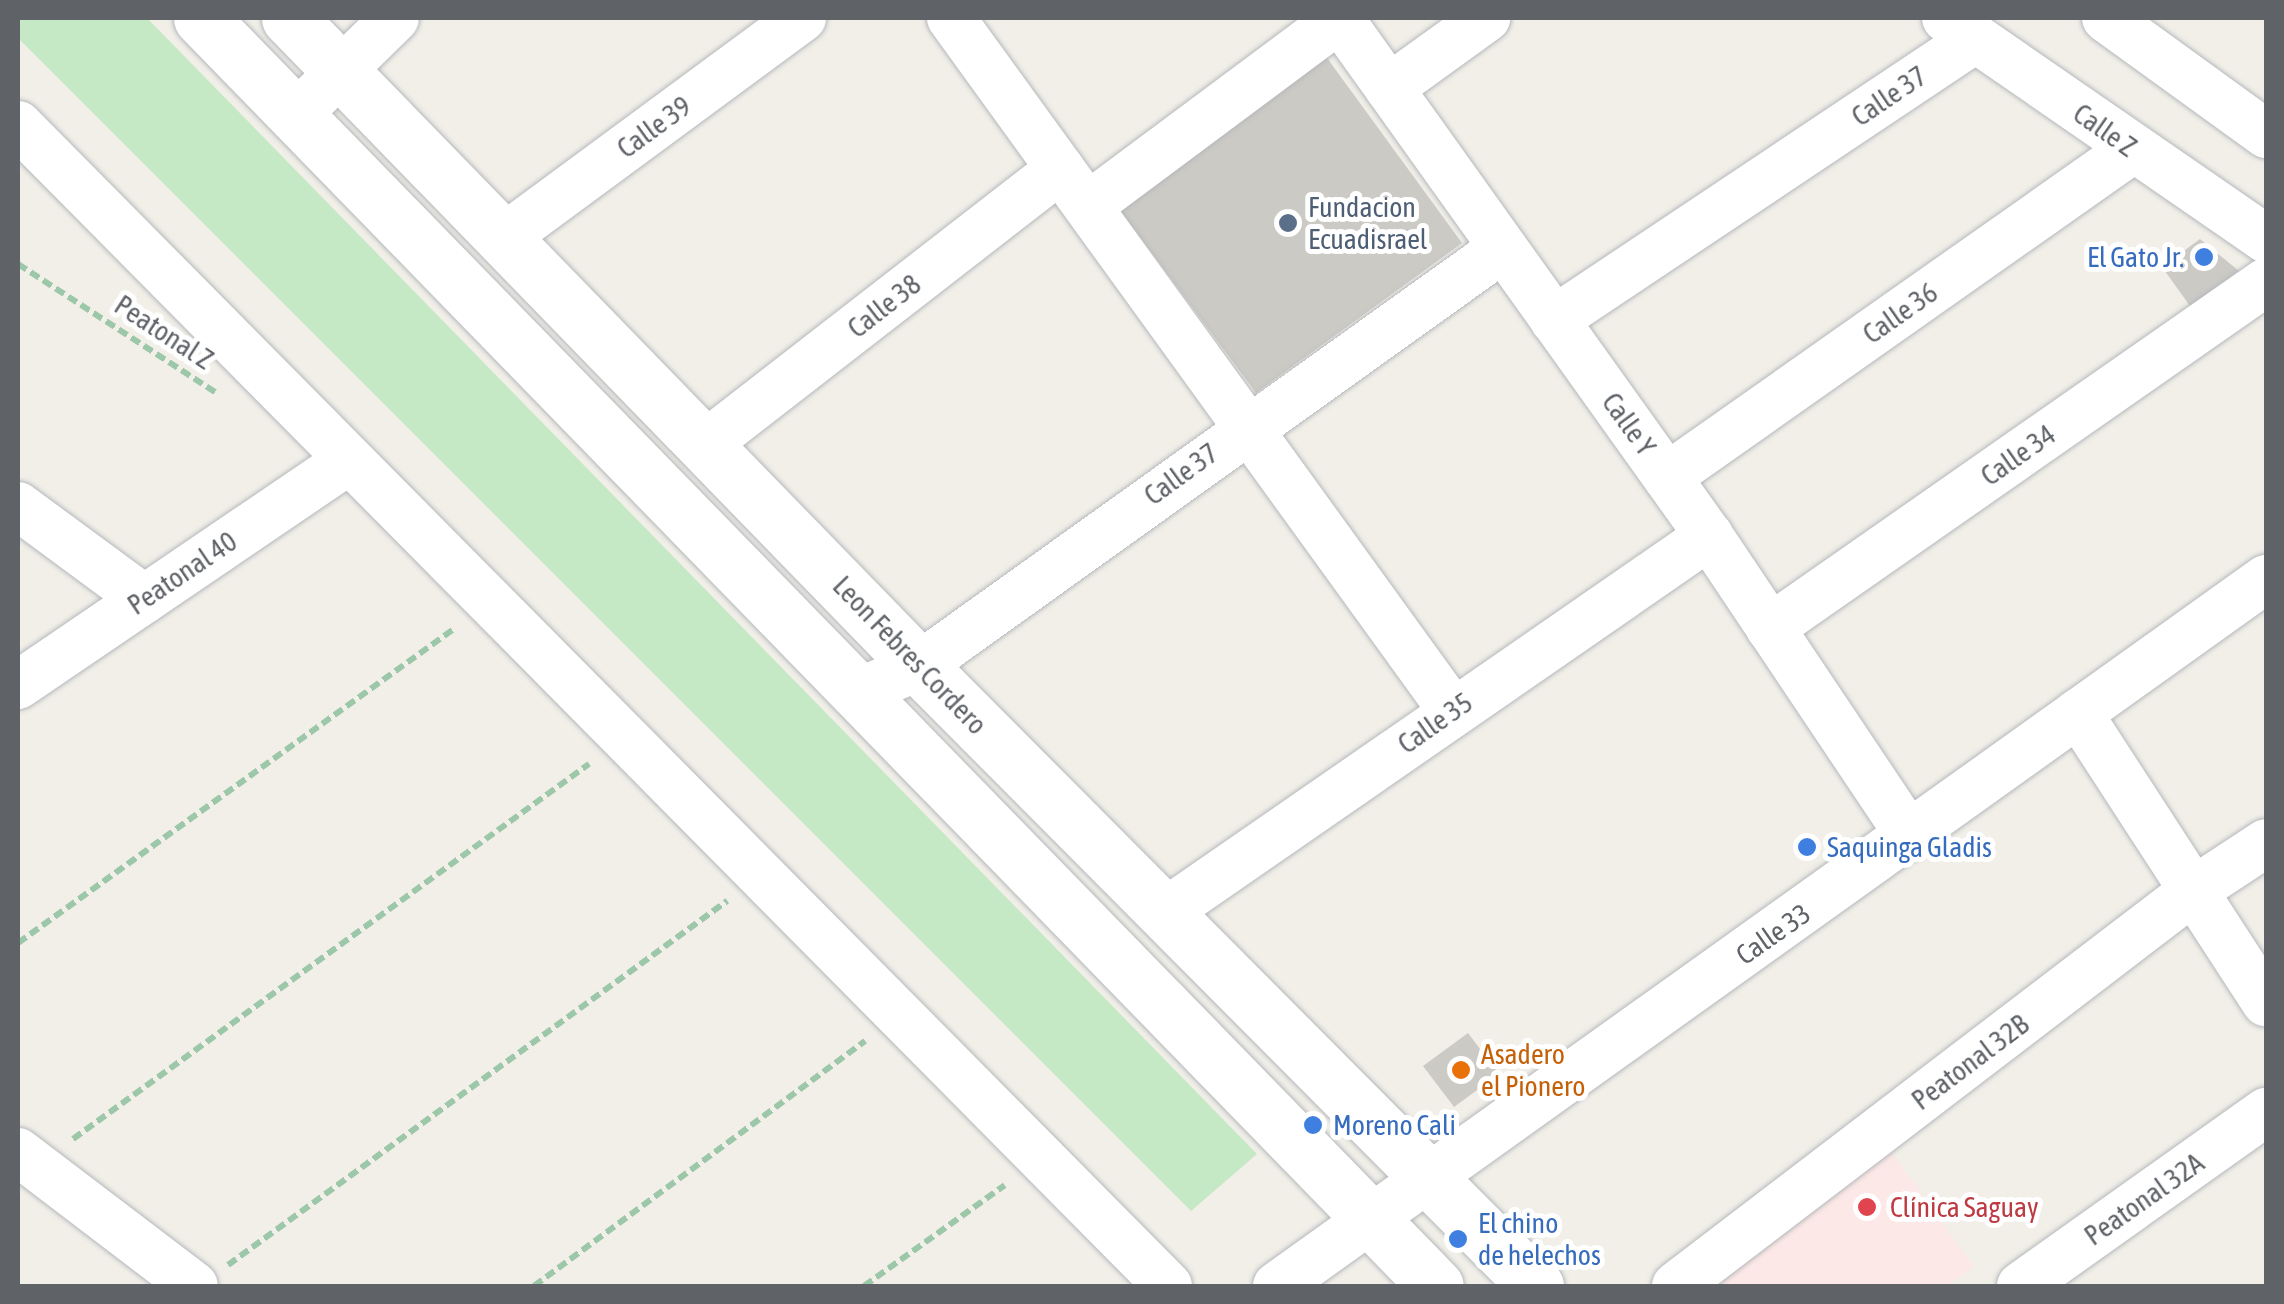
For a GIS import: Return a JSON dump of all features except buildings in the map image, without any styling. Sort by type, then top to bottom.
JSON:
[{"type":"street","points":[[202,18],[1436,1286]]},
{"type":"street","name":"Leon Febres Cordero","points":[[289,18],[506,236],[919,666],[1536,1286]]},
{"type":"street","points":[[297,114],[396,18]]},
{"type":"street","name":"Calle 39","points":[[506,236],[802,18]]},
{"type":"street","points":[[951,18],[1452,710]]},
{"type":"street","name":"Calle 38","points":[[707,443],[1074,188],[1339,18]]},
{"type":"street","name":"Calle Y","points":[[1339,18],[1708,536],[1910,836]]},
{"type":"street","points":[[1389,88],[1486,18]]},
{"type":"street","points":[[2106,18],[2266,134]]},
{"type":"street","name":"Calle Z","points":[[1960,28],[2266,238]]},
{"type":"street","name":"Calle 37","points":[[1554,320],[1960,28]]},
{"type":"street","points":[[18,125],[346,462],[1168,1286]]},
{"type":"street","name":"Calle 36","points":[[1667,478],[2133,149]]},
{"type":"street","name":"Calle 37","points":[[857,693],[919,666],[1247,426],[1502,248]]},
{"type":"street","name":"Calle 34","points":[[1770,628],[2266,282]]},
{"type":"street","name":"Peatonal 40","points":[[18,684],[346,462]]},
{"type":"street","points":[[18,506],[144,599]]},
{"type":"street","name":"Calle 35","points":[[1164,913],[1708,536]]},
{"type":"street","name":"Calle 33","points":[[1277,1286],[2266,579]]},
{"type":"street","points":[[2078,713],[2266,1002]]},
{"type":"street","name":"Peatonal 32B","points":[[1676,1286],[2193,891],[2266,843]]},
{"type":"street","name":"Peatonal 32A","points":[[2021,1286],[2266,1112]]},
{"type":"street","points":[[27,1159],[204,1281]]},
{"type":"path","name":"Peatonal Z","points":[[18,264],[222,397]]},
{"type":"path","points":[[18,943],[488,604]]},
{"type":"path","points":[[27,1159],[622,740]]},
{"type":"path","points":[[204,1281],[759,877]]},
{"type":"path","points":[[534,1286],[898,1017]]},
{"type":"path","points":[[864,1286],[1040,1160]]},
{"type":"shaded area","name":"Clínica Saguay","points":[[1888,1147],[1974,1267],[1947,1286],[1692,1286]]},
{"type":"green space","points":[[18,18],[147,18],[1257,1154],[1191,1211],[18,38]]},
{"type":"place","name":"Fundacion Ecuadisrael","points":[[1288,223]]},
{"type":"place","name":"El Gato Jr.","points":[[2204,257]]},
{"type":"place","name":"Saquinga Gladis","points":[[1807,847]]},
{"type":"place","name":"Asadero el Pionero","points":[[1461,1070]]},
{"type":"place","name":"Moreno Cali","points":[[1313,1125]]},
{"type":"place","name":"Clínica Saguay","points":[[1867,1207]]},
{"type":"place","name":"El chino de helechos","points":[[1458,1239]]}]
